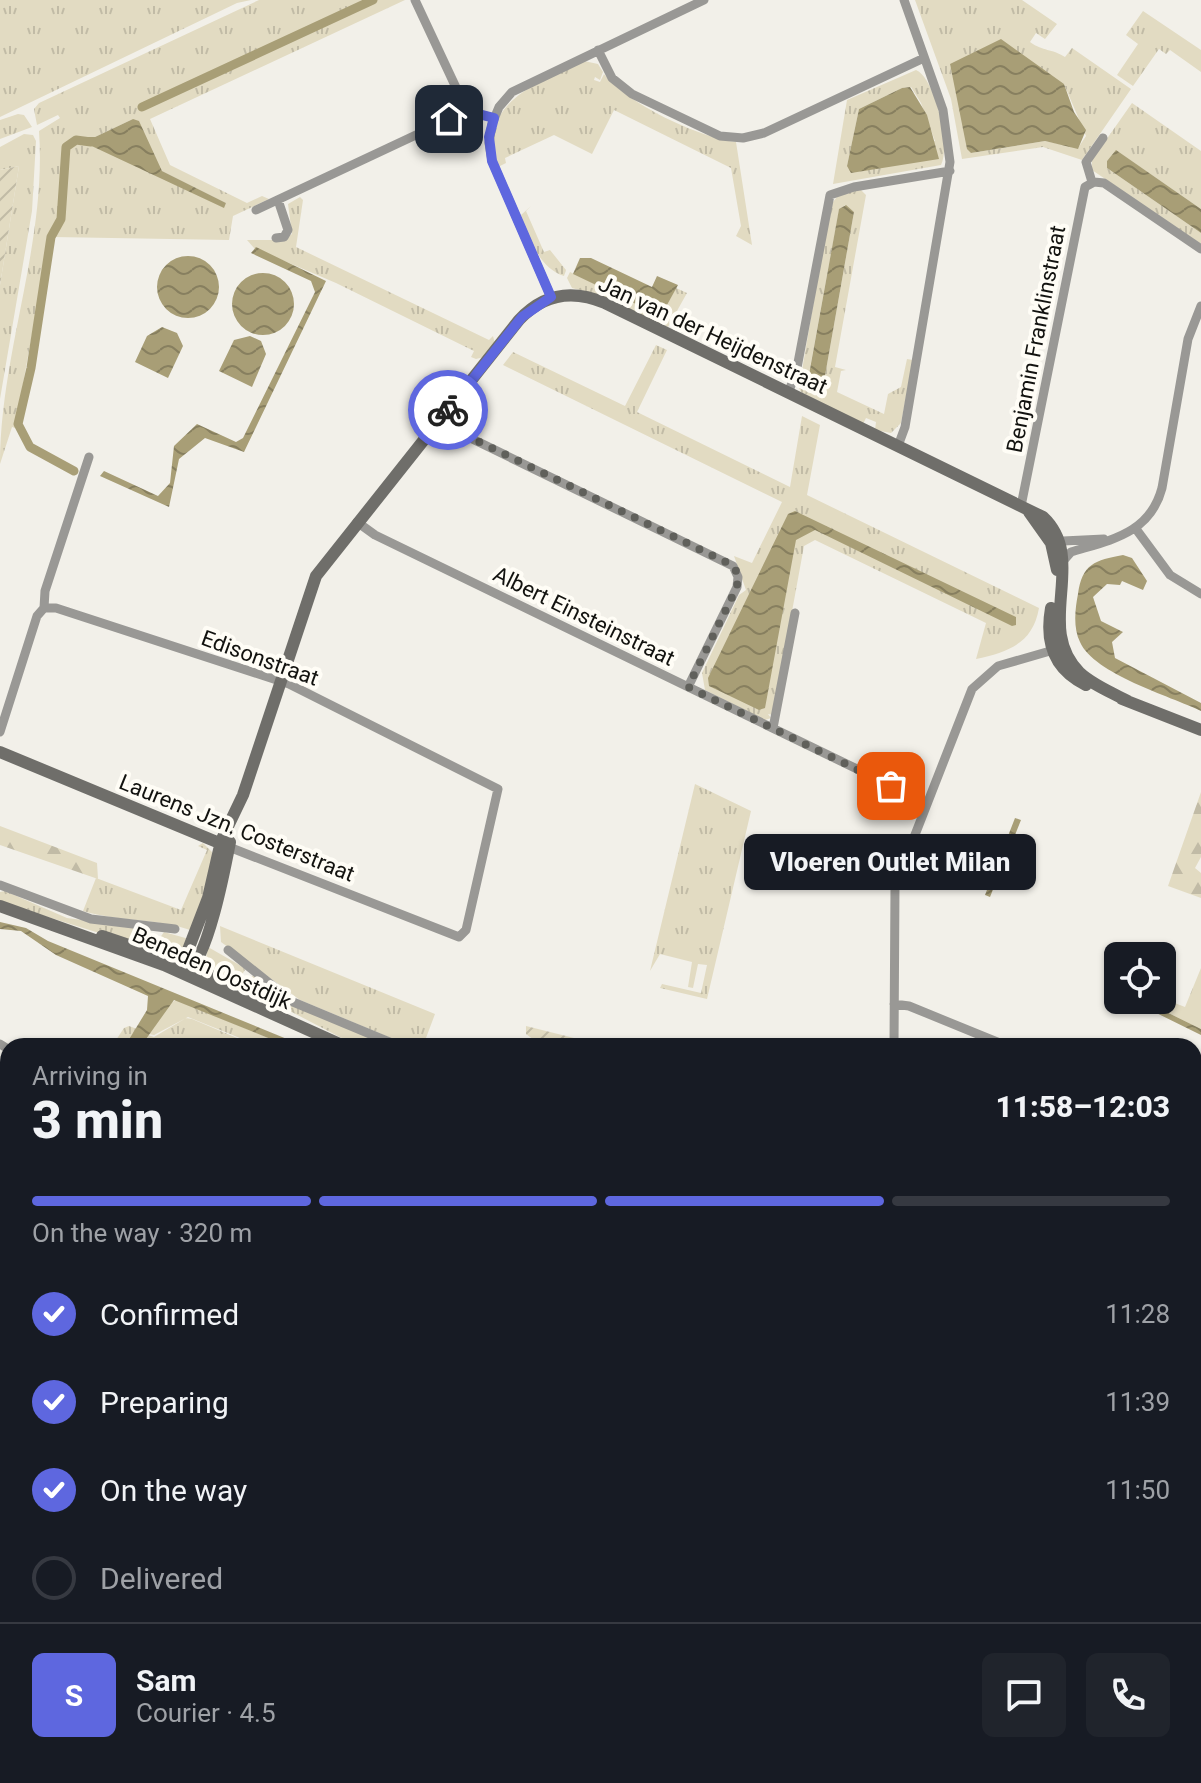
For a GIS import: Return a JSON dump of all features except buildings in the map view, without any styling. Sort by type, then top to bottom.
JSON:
[{"type":"street","points":[[415,0],[467,111]]},
{"type":"street","points":[[187,968],[233,819],[314,580],[522,317],[551,297],[492,161],[489,137],[501,104],[517,89],[704,0]]},
{"type":"street","points":[[898,446],[908,413],[950,171],[945,116],[904,0]]},
{"type":"street","points":[[598,50],[610,75],[623,89],[711,133],[734,138],[764,133],[924,58]]},
{"type":"street","points":[[256,210],[467,111],[494,118]]},
{"type":"street","name":"Benjamin Franklinstraat","points":[[1024,508],[1081,195],[1092,182],[1086,162],[1103,138]]},
{"type":"street","points":[[788,393],[796,373],[832,193],[950,171]]},
{"type":"street","points":[[1092,182],[1104,183],[1201,249]]},
{"type":"street","points":[[276,238],[284,237],[288,230],[278,200]]},
{"type":"street","name":"Jan van der Heijdenstraat","points":[[551,297],[571,294],[599,301],[1024,508],[1059,552]]},
{"type":"street","points":[[1059,552],[1071,552],[1136,529],[1154,510],[1160,495],[1188,339],[1201,306]]},
{"type":"street","points":[[440,418],[460,433],[735,568],[737,587],[688,687]]},
{"type":"street","points":[[0,732],[37,616],[44,608],[45,591],[89,457]]},
{"type":"street","name":"Albert Einsteinstraat","points":[[357,522],[375,535],[927,803]]},
{"type":"street","points":[[1136,529],[1175,580],[1201,594]]},
{"type":"street","points":[[1059,552],[1112,539]]},
{"type":"street","points":[[1059,552],[1049,626],[1071,677],[1201,730]]},
{"type":"street","name":"Edisonstraat","points":[[44,608],[56,608],[280,681],[498,789],[466,930],[461,937]]},
{"type":"street","points":[[773,728],[795,613]]},
{"type":"street","points":[[894,1038],[895,886],[976,682],[1006,662],[1057,649]]},
{"type":"street","name":"Laurens Jzn. Costerstraat","points":[[0,752],[453,937],[461,937]]},
{"type":"street","points":[[0,885],[91,919],[175,929]]},
{"type":"street","name":"Beneden Oostdijk","points":[[0,906],[187,968],[325,1038]]},
{"type":"street","points":[[228,950],[293,1002],[380,1038]]},
{"type":"street","points":[[894,1004],[909,1006],[987,1038]]},
{"type":"green space","points":[[0,0],[251,0],[237,3],[0,117]]},
{"type":"green space","points":[[259,0],[405,0],[150,119],[170,165],[247,203],[262,196],[269,199],[233,216],[229,240],[53,237],[65,214],[66,152],[75,141],[92,144],[223,207],[226,203],[162,171],[133,119],[95,137],[78,137],[65,143],[59,217],[50,235],[15,428],[12,427],[0,464],[7,381],[36,215],[40,173],[39,131],[60,118],[58,115],[37,125],[34,109],[39,103]]},
{"type":"green space","points":[[915,0],[1022,0],[1057,24],[1045,39],[1036,33],[1030,42],[1065,57],[1072,48],[1131,89],[1082,160],[1043,147],[962,159],[951,99]],"holes":[[[950,64],[1064,84],[1086,136],[1078,148],[1045,141],[971,153]]]},
{"type":"green space","points":[[1143,11],[1201,50],[1201,72],[1170,50],[1166,54],[1159,49],[1133,86],[1117,75],[1138,44],[1126,35]]},
{"type":"green space","points":[[584,61],[598,64],[603,72],[600,80],[595,77],[594,80],[600,82],[604,74],[629,96],[665,117],[703,134],[736,142],[752,245],[736,236],[741,226],[731,168],[614,110],[592,154],[554,135],[505,158],[506,163],[498,167],[494,144],[496,126],[504,110],[531,87]]},
{"type":"green space","points":[[916,70],[929,86],[939,113],[944,143],[941,165],[833,184],[847,100]],"holes":[[[911,87],[921,103],[935,141],[847,166],[859,109],[902,88]]]},
{"type":"green space","points":[[1132,103],[1201,151],[1201,209],[1117,151],[1107,161],[1107,168],[1201,233],[1201,244],[1092,170],[1092,160]]},
{"type":"green space","points":[[24,115],[32,127],[0,139],[0,120]]},
{"type":"green space","points":[[24,134],[33,135],[36,141],[32,211],[0,399],[0,285],[19,166],[0,170],[0,147]]},
{"type":"green space","points":[[19,166],[0,285],[0,170]]},
{"type":"green space","points":[[861,190],[866,195],[835,367],[846,370],[841,371],[837,392],[884,414],[888,394],[901,387],[907,359],[913,360],[901,423],[891,433],[875,430],[876,422],[866,418],[863,424],[801,392],[799,388],[830,206],[839,194]],"holes":[[[845,205],[854,212],[823,387],[808,379],[839,210]]]},
{"type":"green space","points":[[300,197],[303,200],[296,247],[489,340],[493,336],[495,344],[484,357],[476,359],[471,357],[474,351],[336,283],[254,248],[247,240],[282,240],[292,234],[288,204]]},
{"type":"green space","points":[[531,206],[526,211],[544,252],[550,250],[566,270],[564,276],[548,266],[532,242],[521,215]]},
{"type":"green space","points":[[570,272],[661,316],[676,288],[687,293],[668,327],[598,295],[572,288],[567,278]]},
{"type":"green space","points":[[656,345],[667,350],[637,412],[790,487],[802,416],[820,425],[807,495],[1039,608],[1025,638],[1009,649],[976,659],[986,623],[815,540],[804,546],[773,715],[768,714],[771,718],[765,720],[705,690],[702,673],[739,595],[746,590],[734,556],[752,563],[782,502],[503,365],[513,352],[625,406]]},
{"type":"green space","points":[[695,784],[751,811],[707,999],[660,988],[662,984],[701,993],[707,965],[698,964],[693,988],[688,987],[692,962],[660,954],[650,971]]},
{"type":"green space","points":[[1201,792],[1201,857],[1195,868],[1201,873],[1201,898],[1168,886]]},
{"type":"green space","points":[[0,826],[97,863],[98,879],[0,845]]},
{"type":"green space","points":[[203,843],[212,852],[212,866],[193,931],[83,911],[96,878],[181,910],[207,850],[198,846]]},
{"type":"green space","points":[[5,891],[67,918],[150,929],[152,941],[157,942],[164,932],[189,939],[181,950],[163,953],[0,902],[0,892]]},
{"type":"green space","points":[[220,926],[435,1014],[426,1038],[391,1038],[300,1000],[221,942]]},
{"type":"green space","points":[[208,947],[243,967],[245,970],[239,979],[243,982],[254,975],[294,1006],[370,1038],[342,1038],[215,972],[206,958]]},
{"type":"green space","points":[[1201,968],[1201,1029],[1170,1014],[1176,1014],[1176,1003],[1185,1007]]},
{"type":"green space","points":[[176,1000],[269,1038],[240,1038],[188,1017],[154,1035],[149,1034],[169,1004]]},
{"type":"green space","points":[[186,1018],[237,1038],[146,1038],[148,1035],[154,1037]]},
{"type":"green space","points":[[526,1026],[574,1038],[531,1038],[526,1034]]},
{"type":"green space","points":[[124,1028],[137,1029],[131,1038],[117,1038]]},
{"type":"water","points":[[1001,39],[1064,84],[1074,112],[1086,130],[1078,149],[1045,141],[971,153],[967,149],[950,64]]},
{"type":"water","points":[[910,87],[927,115],[939,159],[851,173],[847,166],[859,109]]},
{"type":"water","points":[[133,119],[139,121],[162,171],[226,203],[224,208],[81,141],[82,137],[95,137]]},
{"type":"water","points":[[1116,150],[1201,209],[1201,233],[1107,168],[1107,161]]},
{"type":"water","points":[[846,205],[854,212],[823,387],[812,386],[808,380],[839,209]]},
{"type":"water","points":[[256,247],[326,281],[244,452],[205,438],[179,459],[169,507],[100,476],[104,471],[158,496],[170,483],[174,446],[197,424],[236,442],[243,438],[315,292],[311,281],[251,253]]},
{"type":"water","points":[[188,256],[210,265],[219,287],[210,309],[188,318],[166,309],[157,287],[166,265]]},
{"type":"water","points":[[580,258],[591,258],[652,287],[657,276],[678,285],[661,316],[573,274]]},
{"type":"water","points":[[263,273],[285,282],[294,304],[285,326],[263,335],[241,326],[232,304],[241,282]]},
{"type":"water","points":[[162,327],[177,333],[183,346],[168,378],[135,362],[147,336]]},
{"type":"water","points":[[250,336],[261,341],[266,354],[252,387],[219,371],[234,340]]},
{"type":"water","points":[[795,511],[1016,617],[1016,625],[1012,626],[815,530],[796,540],[765,708],[759,710],[709,686],[708,678],[788,514]]},
{"type":"water","points":[[1123,555],[1132,558],[1147,581],[1143,590],[1122,581],[1120,585],[1107,584],[1093,597],[1101,621],[1123,632],[1112,642],[1115,658],[1201,703],[1201,711],[1116,674],[1088,654],[1080,642],[1075,612],[1083,576],[1092,565]]},
{"type":"water","points":[[1015,818],[1021,820],[990,897],[985,895]]},
{"type":"water","points":[[0,922],[26,928],[48,941],[284,1038],[268,1038],[174,1000],[147,1038],[130,1038],[147,1010],[148,996],[56,955],[21,931],[0,929]]},
{"type":"water","points":[[1158,1014],[1170,1014],[1201,1029],[1201,1035]]},
{"type":"waterway","points":[[142,107],[373,0]]},
{"type":"waterway","points":[[74,471],[30,447],[18,424],[31,368],[51,237],[61,219],[66,147],[76,140],[91,142]]},
{"type":"way so far","points":[[448,410],[440,418],[457,431],[732,565],[739,583],[688,687],[891,786]]},
{"type":"place","name":"Vloeren Outlet Milan","points":[[891,786]]},
{"type":"route","points":[[448,410],[522,317],[551,297],[492,161],[489,137],[494,118],[467,111],[449,119]]}]
